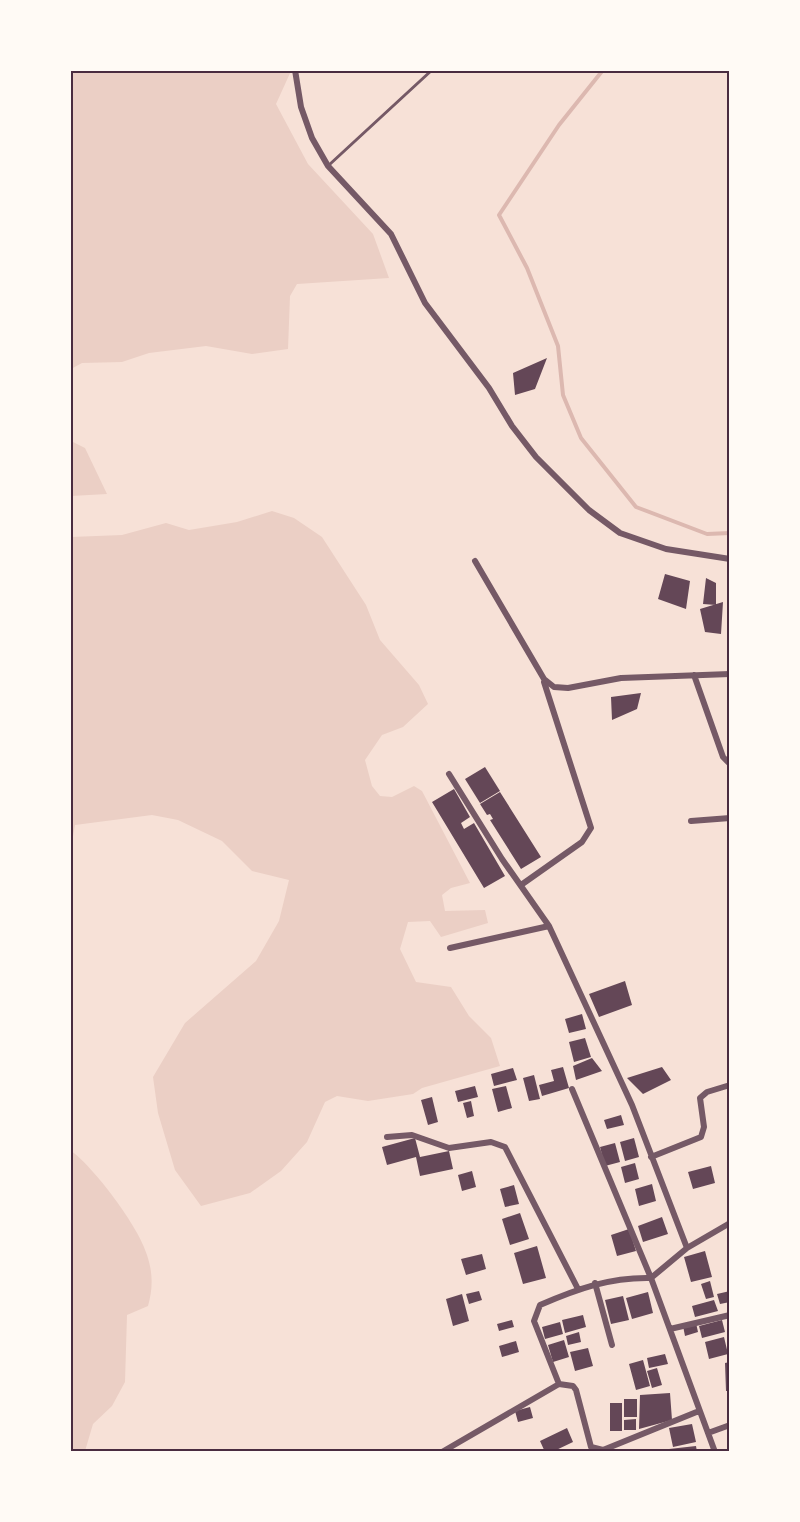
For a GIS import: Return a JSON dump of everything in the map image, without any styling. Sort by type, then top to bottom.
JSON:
[{"type":"street","points":[[295,70],[301,107],[312,138],[328,166],[391,234],[425,303],[489,388],[512,426],[536,458],[607,525],[635,540],[666,549],[729,559]]},
{"type":"street","points":[[475,561],[544,679],[591,828],[582,842],[521,885]]},
{"type":"street","points":[[544,679],[554,687],[568,688],[621,678],[729,674]]},
{"type":"street","points":[[694,675],[723,757],[729,764]]},
{"type":"street","points":[[449,774],[549,926],[632,1105],[687,1248]]},
{"type":"street","points":[[691,821],[729,818]]},
{"type":"street","points":[[450,948],[549,926]]},
{"type":"street","points":[[651,1157],[701,1137],[704,1127],[699,1107],[700,1098],[707,1092],[729,1085]]},
{"type":"street","points":[[572,1089],[651,1278],[715,1452]]},
{"type":"street","points":[[387,1137],[412,1135],[449,1148],[491,1142],[506,1147],[578,1289]]},
{"type":"street","points":[[559,1384],[534,1321],[540,1305],[594,1283],[627,1277],[651,1278],[687,1248],[729,1223]]},
{"type":"street","points":[[594,1283],[612,1345]]},
{"type":"street","points":[[670,1329],[729,1315]]},
{"type":"street","points":[[442,1452],[559,1384],[573,1386],[576,1390],[591,1448],[596,1451],[699,1411]]},
{"type":"street","points":[[708,1433],[729,1425]]},
{"type":"lane","points":[[328,166],[432,70]]},
{"type":"shaded area","points":[[71,70],[291,71],[276,104],[308,164],[373,234],[389,278],[297,284],[290,296],[288,349],[252,354],[206,346],[149,353],[122,362],[82,363],[71,369]]},
{"type":"shaded area","points":[[71,441],[85,448],[107,494],[71,496]]},
{"type":"shaded area","points":[[272,511],[294,518],[322,537],[366,605],[380,640],[419,685],[428,704],[403,727],[382,735],[365,760],[372,786],[380,796],[392,797],[414,786],[422,791],[470,883],[451,888],[442,895],[445,911],[485,910],[488,923],[441,937],[430,921],[408,922],[400,949],[416,982],[451,987],[469,1016],[491,1038],[500,1066],[422,1088],[413,1094],[368,1101],[337,1096],[325,1102],[307,1142],[281,1171],[250,1193],[201,1206],[175,1170],[158,1113],[153,1077],[185,1023],[256,961],[279,921],[289,880],[252,871],[222,841],[178,820],[152,815],[75,825],[71,848],[71,537],[122,535],[166,523],[189,530],[237,522]]},
{"type":"shaded area","points":[[70,1150],[103,1183],[135,1229],[147,1255],[152,1280],[148,1306],[127,1315],[125,1382],[112,1406],[93,1424],[85,1451],[70,1451]]},
{"type":"building","points":[[547,358],[535,389],[515,395],[513,373]]},
{"type":"building","points":[[665,574],[690,581],[686,609],[658,599]]},
{"type":"building","points":[[706,578],[716,583],[716,605],[703,604]]},
{"type":"building","points":[[723,602],[721,634],[705,632],[700,609]]},
{"type":"building","points":[[641,693],[637,709],[612,720],[611,697]]},
{"type":"building","points":[[485,767],[500,791],[480,803],[465,779]]},
{"type":"building","points":[[454,789],[470,817],[461,823],[464,829],[474,823],[505,876],[484,888],[432,802]]},
{"type":"building","points":[[500,792],[541,857],[521,869],[490,820],[493,819],[490,814],[487,815],[480,804]]},
{"type":"building","points":[[625,981],[632,1005],[599,1017],[589,994]]},
{"type":"building","points":[[582,1014],[586,1029],[569,1033],[565,1019]]},
{"type":"building","points":[[585,1038],[591,1057],[574,1062],[569,1042]]},
{"type":"building","points":[[592,1058],[602,1071],[576,1080],[573,1066]]},
{"type":"building","points":[[563,1067],[569,1088],[542,1096],[539,1085],[554,1081],[551,1070]]},
{"type":"building","points":[[662,1067],[671,1080],[643,1094],[627,1078]]},
{"type":"building","points":[[513,1068],[517,1080],[494,1086],[491,1074]]},
{"type":"building","points":[[534,1075],[540,1099],[529,1101],[523,1078]]},
{"type":"building","points":[[475,1086],[478,1097],[458,1102],[455,1091]]},
{"type":"building","points":[[506,1086],[512,1108],[498,1112],[492,1089]]},
{"type":"building","points":[[432,1097],[438,1122],[428,1125],[421,1100]]},
{"type":"building","points":[[471,1101],[474,1116],[467,1118],[463,1103]]},
{"type":"building","points":[[621,1115],[624,1125],[607,1129],[604,1120]]},
{"type":"building","points":[[415,1138],[420,1157],[449,1151],[453,1169],[420,1176],[416,1157],[387,1165],[382,1147]]},
{"type":"building","points":[[634,1138],[639,1157],[625,1161],[620,1142]]},
{"type":"building","points":[[615,1143],[620,1162],[605,1166],[600,1147]]},
{"type":"building","points":[[635,1163],[639,1179],[625,1183],[621,1167]]},
{"type":"building","points":[[711,1166],[715,1183],[693,1189],[688,1172]]},
{"type":"building","points":[[472,1171],[476,1187],[462,1191],[458,1175]]},
{"type":"building","points":[[652,1184],[656,1201],[639,1206],[635,1189]]},
{"type":"building","points":[[514,1185],[519,1204],[505,1207],[500,1189]]},
{"type":"building","points":[[520,1213],[529,1239],[510,1245],[502,1219]]},
{"type":"building","points":[[662,1217],[668,1234],[643,1242],[638,1226]]},
{"type":"building","points":[[629,1229],[636,1251],[617,1256],[611,1235]]},
{"type":"building","points":[[537,1246],[546,1278],[523,1284],[514,1253]]},
{"type":"building","points":[[705,1251],[712,1277],[691,1282],[684,1257]]},
{"type":"building","points":[[482,1254],[486,1269],[466,1275],[461,1259]]},
{"type":"building","points":[[710,1281],[714,1297],[706,1299],[701,1284]]},
{"type":"building","points":[[479,1291],[482,1300],[469,1304],[466,1294]]},
{"type":"building","points":[[730,1291],[730,1302],[720,1304],[717,1294]]},
{"type":"building","points":[[648,1292],[653,1313],[632,1319],[626,1298]]},
{"type":"building","points":[[462,1294],[469,1321],[453,1326],[446,1299]]},
{"type":"building","points":[[623,1296],[629,1320],[611,1324],[605,1300]]},
{"type":"building","points":[[714,1300],[718,1311],[695,1317],[692,1306]]},
{"type":"building","points":[[583,1315],[586,1327],[565,1333],[562,1320]]},
{"type":"building","points":[[512,1320],[514,1327],[499,1331],[497,1324]]},
{"type":"building","points":[[722,1320],[725,1332],[702,1338],[699,1326]]},
{"type":"building","points":[[560,1322],[563,1334],[545,1339],[542,1327]]},
{"type":"building","points":[[696,1323],[698,1332],[685,1336],[683,1326]]},
{"type":"building","points":[[579,1332],[581,1342],[568,1345],[566,1336]]},
{"type":"building","points":[[724,1337],[728,1354],[709,1359],[705,1342]]},
{"type":"building","points":[[564,1340],[569,1357],[553,1362],[548,1345]]},
{"type":"building","points":[[516,1341],[519,1352],[502,1357],[499,1346]]},
{"type":"building","points":[[588,1348],[593,1366],[575,1371],[570,1352]]},
{"type":"building","points":[[665,1354],[668,1364],[649,1368],[647,1358]]},
{"type":"building","points":[[643,1360],[650,1386],[636,1390],[629,1364]]},
{"type":"building","points":[[730,1362],[730,1391],[726,1391],[725,1363]]},
{"type":"building","points":[[657,1368],[662,1385],[652,1388],[647,1371]]},
{"type":"building","points":[[670,1393],[672,1420],[639,1429],[640,1395]]},
{"type":"building","points":[[624,1399],[637,1399],[637,1417],[624,1417]]},
{"type":"building","points":[[610,1403],[622,1403],[622,1431],[610,1431]]},
{"type":"building","points":[[530,1407],[533,1418],[518,1422],[515,1411]]},
{"type":"building","points":[[636,1419],[636,1430],[624,1430],[624,1420]]},
{"type":"building","points":[[692,1424],[696,1442],[673,1447],[669,1428]]},
{"type":"building","points":[[567,1428],[573,1442],[552,1452],[545,1452],[540,1441]]},
{"type":"building","points":[[696,1446],[697,1452],[669,1452],[669,1449]]},
{"type":"waterway","points":[[603,70],[559,125],[499,215],[527,268],[558,346],[563,395],[581,438],[636,507],[707,534],[730,533]]}]
